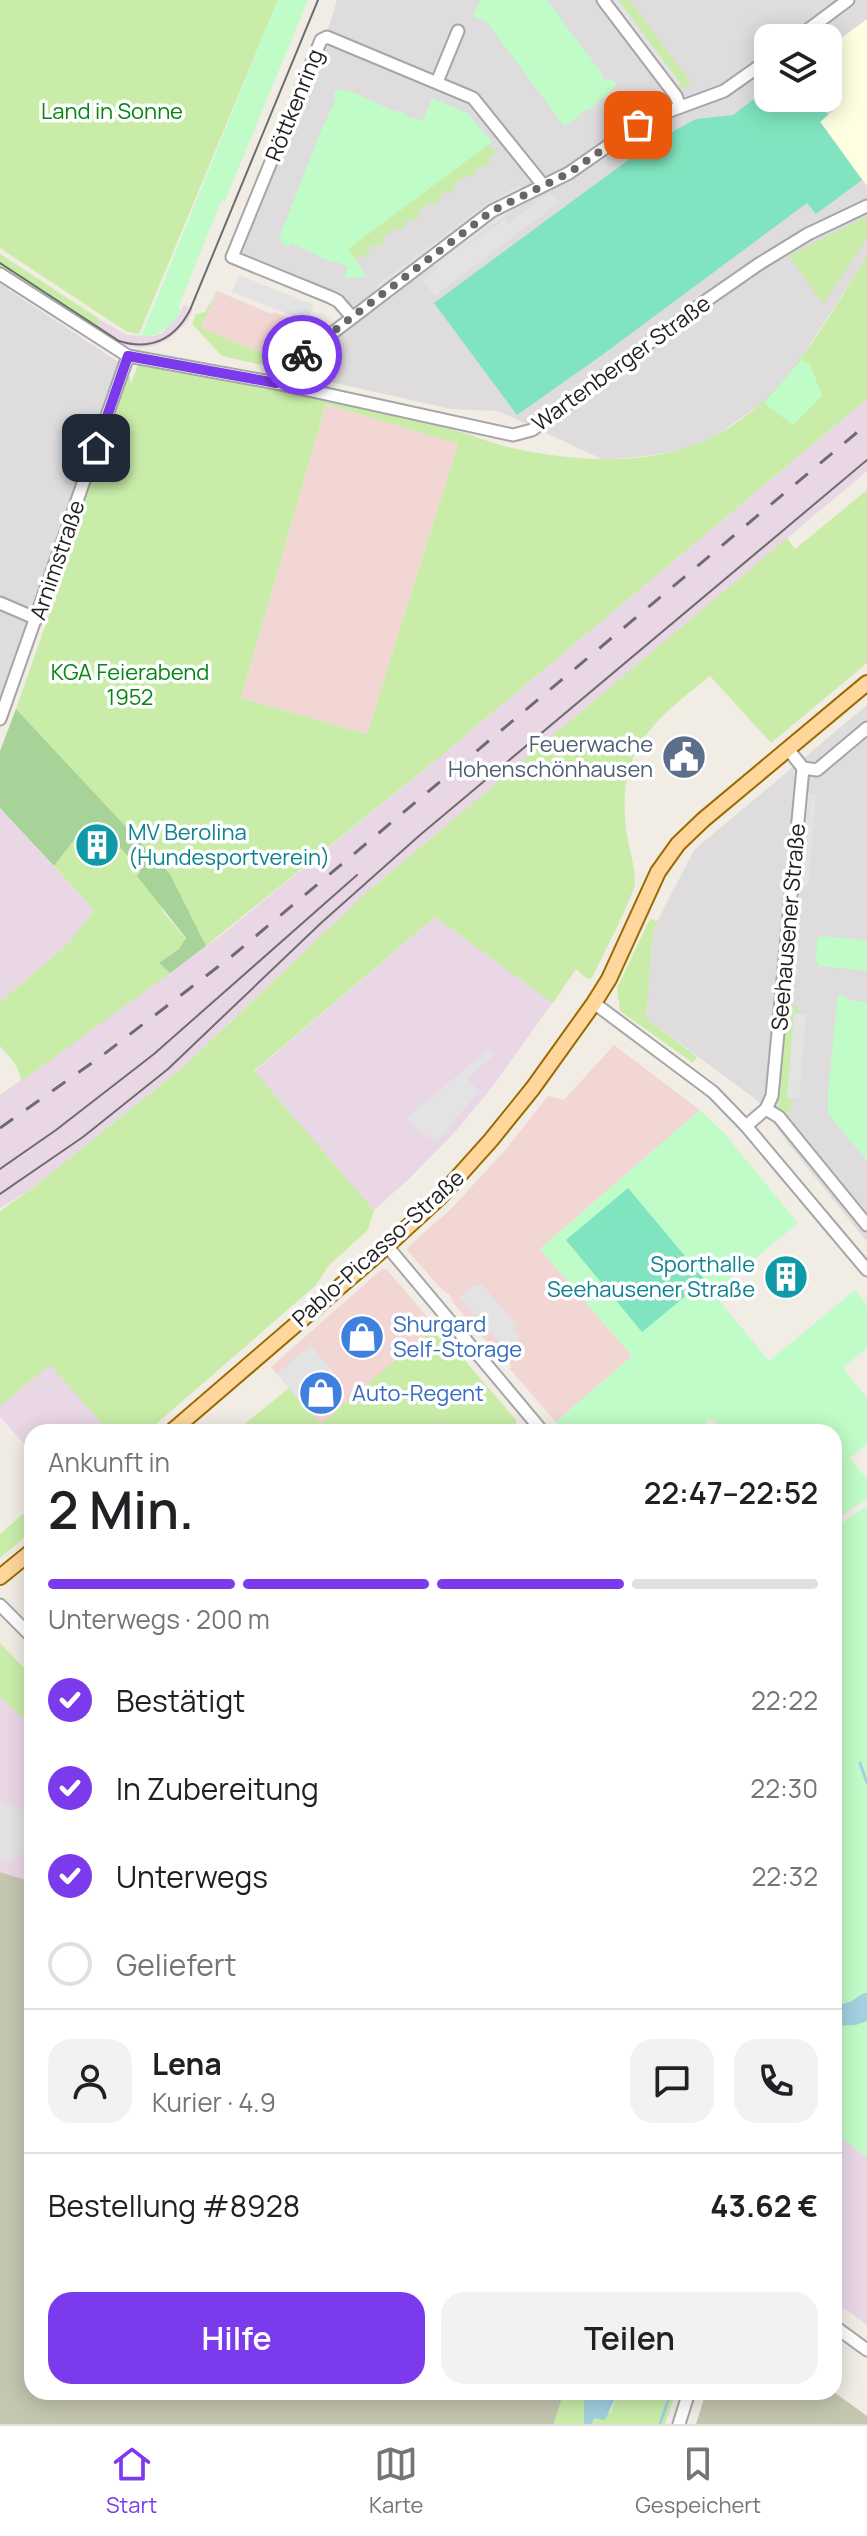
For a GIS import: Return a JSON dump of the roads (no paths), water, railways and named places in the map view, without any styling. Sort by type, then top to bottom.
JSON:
[{"type":"main road","name":"Pablo-Picasso-Straße","points":[[180,1424],[439,1198],[533,1088],[594,1003],[609,979],[667,858],[703,820],[867,683]]},
{"type":"main road","points":[[0,1577],[24,1558]]},
{"type":"street","points":[[603,0],[676,96],[680,107]]},
{"type":"street","points":[[816,24],[848,0]]},
{"type":"street","points":[[437,82],[458,31]]},
{"type":"street","name":"Röttkenring","points":[[352,317],[338,301],[330,297],[232,257],[321,40],[327,37],[473,98],[543,185]]},
{"type":"street","points":[[276,383],[280,373],[492,211],[569,173],[638,125],[724,91],[754,70]]},
{"type":"street","name":"Wartenberger Straße","points":[[0,274],[128,356],[276,383],[513,435],[532,430],[759,264],[808,234],[867,206]]},
{"type":"street","name":"Arnimstraße","points":[[0,719],[128,356]]},
{"type":"street","points":[[0,603],[37,619]]},
{"type":"street","points":[[788,749],[803,768],[817,770],[867,728]]},
{"type":"street","name":"Seehausener Straße","points":[[766,1109],[772,1096],[803,768]]},
{"type":"street","points":[[594,1003],[713,1092],[746,1126],[867,1270]]},
{"type":"street","points":[[746,1126],[766,1109],[779,1117],[867,1225]]},
{"type":"street","points":[[387,1246],[536,1424]]},
{"type":"street","points":[[0,1605],[24,1629]]},
{"type":"street","points":[[842,2332],[867,2350]]},
{"type":"street","points":[[679,2424],[686,2400]]},
{"type":"water","points":[[867,1993],[867,2021],[842,2026],[842,2004]]},
{"type":"water","points":[[584,2400],[614,2400],[605,2420],[594,2418],[592,2424],[584,2424]]},
{"type":"waterway","points":[[860,1763],[867,1783]]},
{"type":"waterway","points":[[660,2424],[668,2400]]},
{"type":"tram line","points":[[0,263],[119,341],[152,343],[169,335],[190,310],[318,0]]},
{"type":"tram line","points":[[0,1194],[83,1137],[168,1069],[321,923],[420,835],[867,460]]},
{"type":"tram line","points":[[0,1169],[154,1054],[357,875]]},
{"type":"railway","points":[[0,1128],[99,1058],[232,956],[867,424]]},
{"type":"place","name":"Feuerwache Hohenschönhausen","points":[[684,757]]},
{"type":"place","name":"MV Berolina (Hundesportverein)","points":[[97,845]]},
{"type":"place","name":"Sporthalle Seehausener Straße","points":[[786,1277]]},
{"type":"place","name":"Shurgard Self-Storage","points":[[362,1337]]},
{"type":"place","name":"Auto-Regent","points":[[321,1393]]},
{"type":"park label","name":"Land in Sonne","points":[[112,111]]},
{"type":"park label","name":"KGA Feierabend 1952","points":[[130,684]]}]
